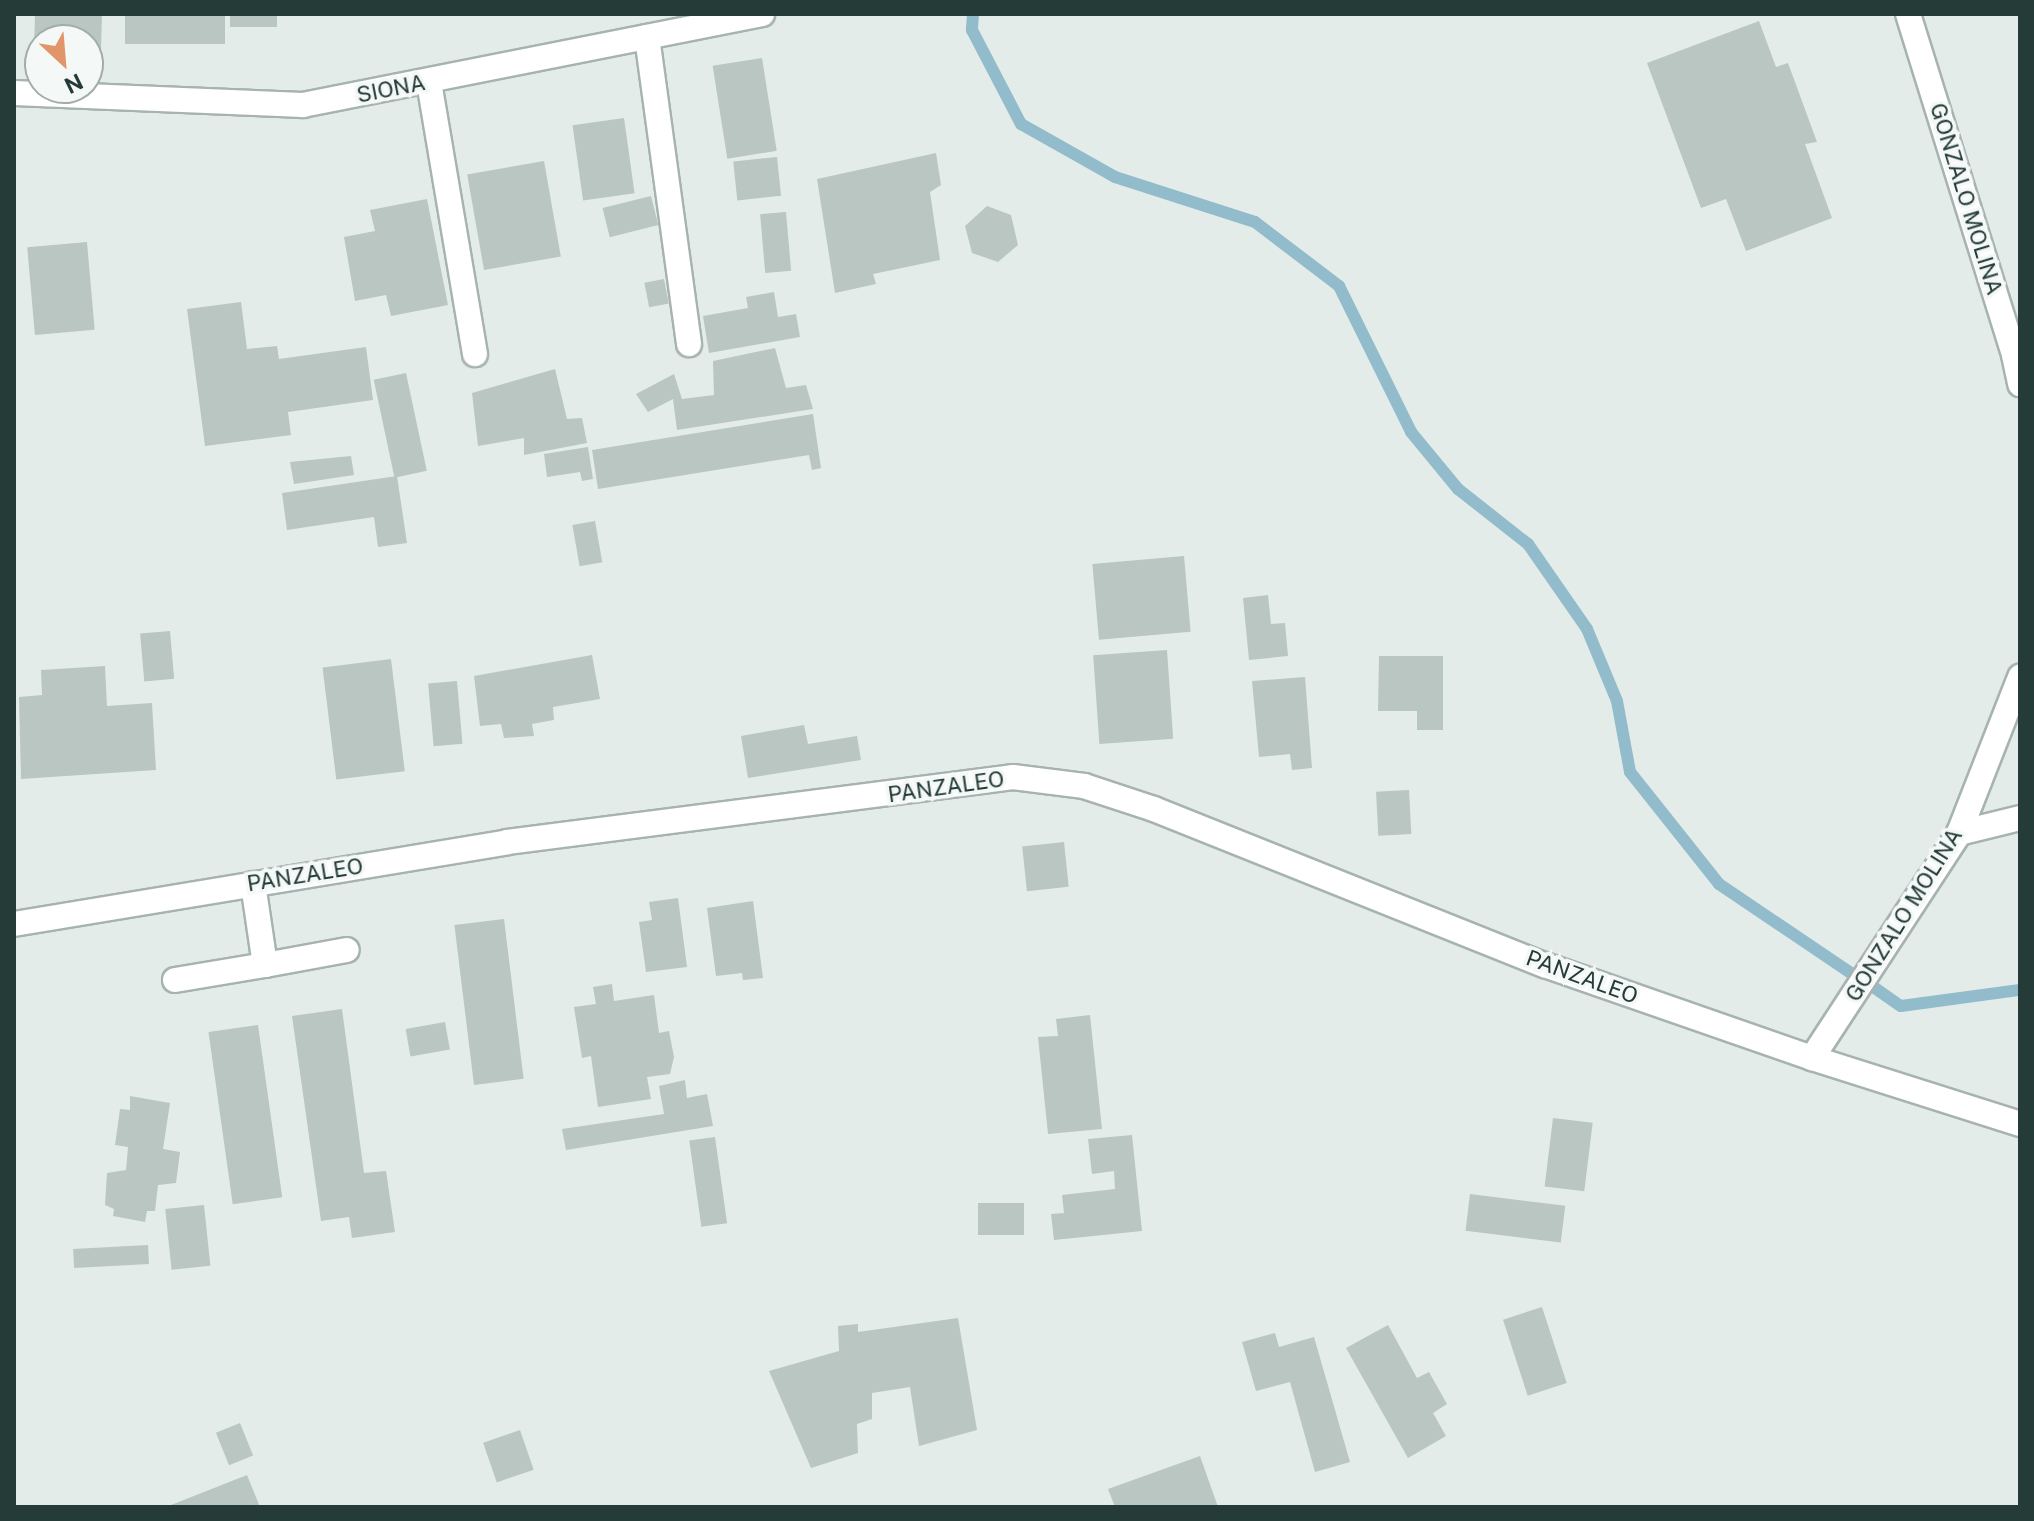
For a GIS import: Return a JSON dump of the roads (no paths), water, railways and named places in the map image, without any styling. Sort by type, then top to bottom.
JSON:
[{"type":"street","name":"SIONA","points":[[14,93],[303,105],[762,14]]},
{"type":"street","name":"GONZALO MOLINA","points":[[1908,14],[2017,355],[2020,384]]},
{"type":"street","points":[[647,37],[689,344]]},
{"type":"street","points":[[429,82],[475,354]]},
{"type":"street","name":"GONZALO MOLINA","points":[[1812,1058],[1959,833],[2020,677]]},
{"type":"street","name":"PANZALEO","points":[[14,924],[507,842],[1013,777],[1084,786],[1154,809],[1545,965],[1812,1058],[2020,1124]]},
{"type":"street","points":[[1959,833],[2020,818]]},
{"type":"street","points":[[253,884],[265,965]]},
{"type":"street","points":[[175,980],[347,950]]},
{"type":"waterway","points":[[973,14],[972,30],[1021,124],[1115,177],[1255,222],[1339,286],[1411,432],[1458,489],[1528,544],[1587,629],[1617,701],[1630,772],[1719,884],[1851,973]]},
{"type":"waterway","points":[[1872,986],[1901,1006],[2020,990]]}]
